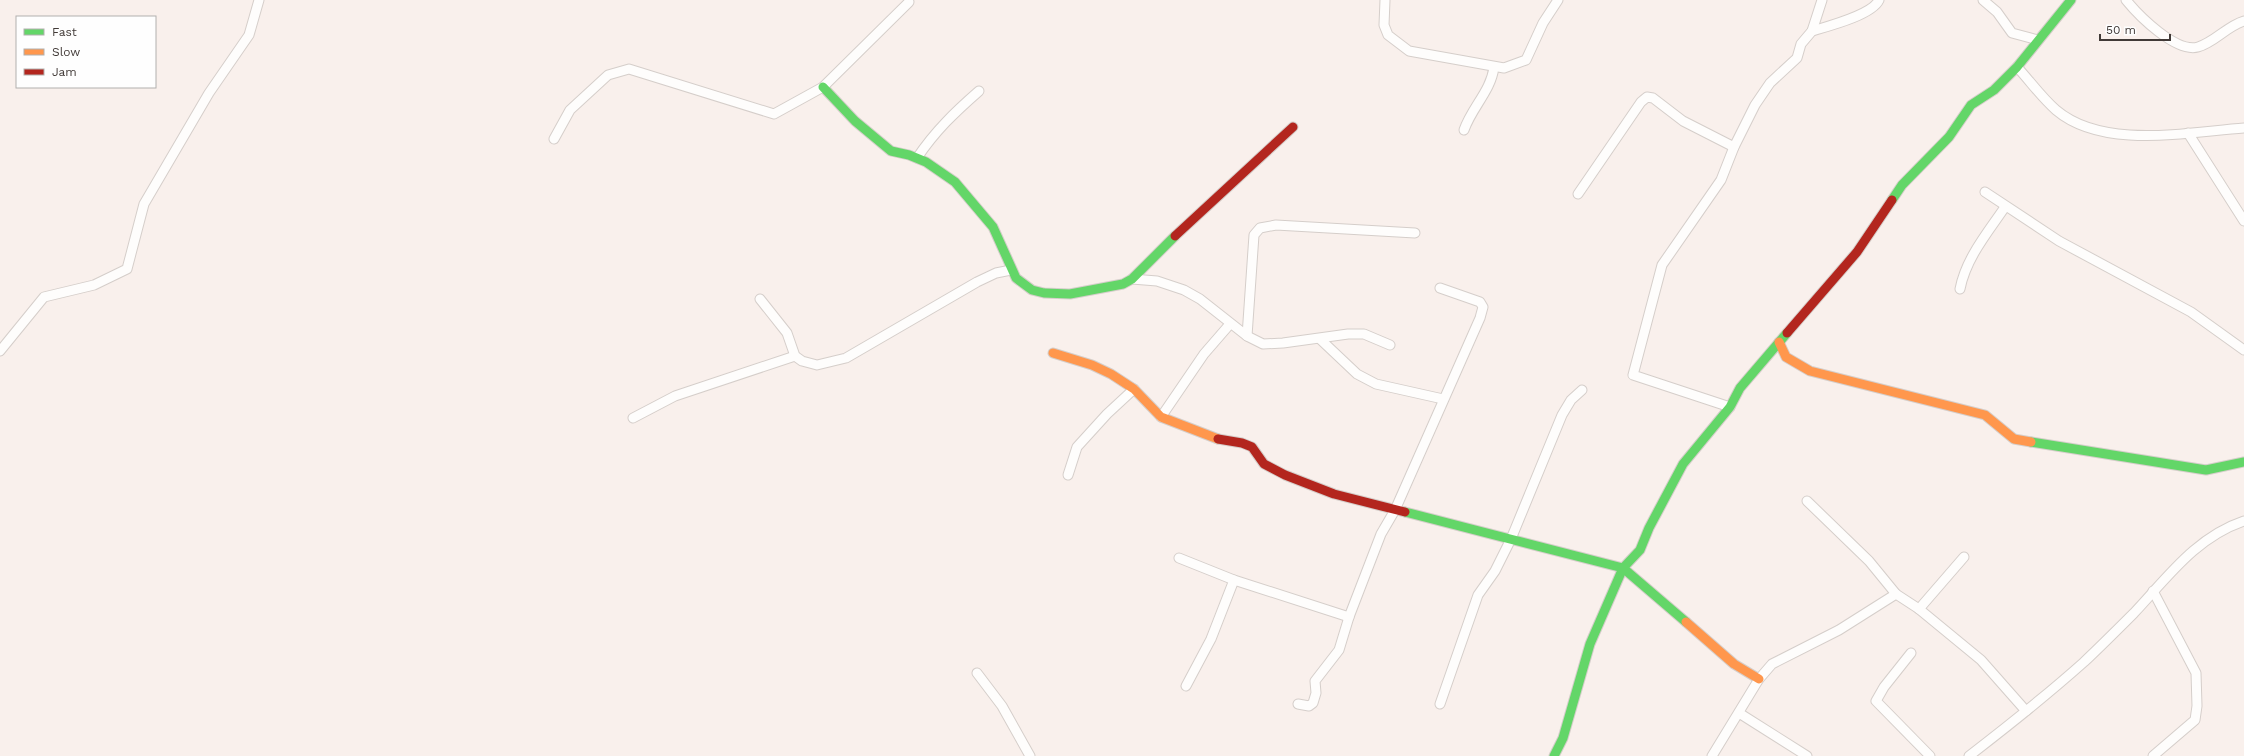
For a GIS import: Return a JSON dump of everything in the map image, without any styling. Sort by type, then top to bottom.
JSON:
[{"type":"street","points":[[0,351],[44,297],[94,285],[127,269],[144,204],[209,93],[249,35],[259,0]]},
{"type":"street","points":[[1385,0],[1384,25],[1388,35],[1409,51],[1494,67],[1509,68],[1526,60],[1543,23],[1558,0]]},
{"type":"street","points":[[1730,407],[1633,375],[1662,265],[1721,180],[1734,147],[1755,105],[1766,89],[1797,58],[1801,44],[1812,31],[1822,0]]},
{"type":"street","points":[[1812,31],[1862,14],[1876,7],[1879,0]]},
{"type":"street","points":[[1983,0],[1996,12],[2012,33],[2038,40]]},
{"type":"street","points":[[1554,756],[1564,738],[1564,729],[1590,644],[1623,568],[1640,550],[1649,528],[1684,464],[1730,407],[1740,388],[1857,252],[1902,185],[1949,137],[1971,105],[1994,90],[2017,67],[2071,0]]},
{"type":"street","points":[[2126,0],[2139,16],[2176,44],[2190,48],[2199,47],[2244,22]]},
{"type":"street","points":[[554,139],[570,110],[608,75],[629,69],[774,114],[823,87],[909,2]]},
{"type":"street","points":[[1464,130],[1469,116],[1490,84],[1494,67]]},
{"type":"street","points":[[2017,67],[2056,110],[2070,119],[2088,127],[2119,134],[2151,135],[2244,128]]},
{"type":"street","points":[[823,87],[854,122],[893,153],[906,154],[917,158],[936,167],[948,175],[996,231],[1011,270],[1020,282],[1037,290],[1059,296],[1123,284],[1132,279],[1173,238],[1293,127]]},
{"type":"street","points":[[917,158],[931,137],[948,118],[979,91]]},
{"type":"street","points":[[1578,194],[1641,102],[1647,97],[1653,98],[1683,120],[1710,136],[1734,147]]},
{"type":"street","points":[[2188,133],[2244,221]]},
{"type":"street","points":[[1985,192],[2005,207],[2059,241],[2191,312],[2244,350]]},
{"type":"street","points":[[1960,289],[1966,268],[1984,237],[2005,207]]},
{"type":"street","points":[[1247,336],[1253,241],[1254,235],[1260,228],[1276,225],[1415,233]]},
{"type":"street","points":[[760,299],[787,333],[796,356],[802,361],[818,364],[846,358],[977,282],[996,273],[1011,270]]},
{"type":"street","points":[[1132,279],[1157,281],[1184,290],[1215,310],[1230,324],[1247,336],[1263,344],[1320,339],[1348,334],[1364,334],[1390,345]]},
{"type":"street","points":[[1298,704],[1308,706],[1313,703],[1316,693],[1315,681],[1339,650],[1349,617],[1381,534],[1395,510],[1480,318],[1483,307],[1480,302],[1471,297],[1440,288]]},
{"type":"street","points":[[1161,417],[1204,354],[1230,324]]},
{"type":"street","points":[[1320,339],[1357,374],[1376,384],[1443,399]]},
{"type":"street","points":[[1780,342],[1786,358],[1810,371],[1828,374],[1872,387],[1985,415],[2014,439],[2206,470],[2244,462]]},
{"type":"street","points":[[1053,353],[1092,365],[1134,389],[1161,417],[1212,438],[1242,442],[1252,447],[1264,464],[1285,476],[1334,494],[1623,568],[1734,664],[1759,680]]},
{"type":"street","points":[[633,418],[675,396],[796,356]]},
{"type":"street","points":[[1068,475],[1077,447],[1107,414],[1134,389]]},
{"type":"street","points":[[1440,704],[1478,595],[1495,572],[1511,539],[1562,415],[1571,400],[1582,390]]},
{"type":"street","points":[[1807,501],[1869,561],[1896,594],[1919,609],[1981,660],[2026,711]]},
{"type":"street","points":[[1969,756],[2026,711],[2084,662],[2153,591],[2170,571],[2205,541],[2225,527],[2244,521]]},
{"type":"street","points":[[1919,609],[1964,557]]},
{"type":"street","points":[[1179,558],[1234,580],[1349,617]]},
{"type":"street","points":[[1186,686],[1211,640],[1234,580]]},
{"type":"street","points":[[2152,756],[2195,720],[2198,689],[2196,674],[2153,591]]},
{"type":"street","points":[[1712,756],[1759,680],[1772,664],[1839,630],[1896,594]]},
{"type":"street","points":[[1911,653],[1884,687],[1876,701],[1930,756]]},
{"type":"street","points":[[978,673],[1002,706],[1030,756]]},
{"type":"street","points":[[1738,713],[1807,756]]},
{"type":"traffic: fast","points":[[1892,200],[1902,185],[1949,137],[1971,105],[1994,90],[2017,67],[2071,0]]},
{"type":"traffic: fast","points":[[823,87],[855,121],[891,151],[909,155],[926,162],[955,182],[993,227],[1016,278],[1032,290],[1044,293],[1070,294],[1123,284],[1132,279],[1175,236]]},
{"type":"traffic: fast","points":[[1554,756],[1563,738],[1590,644],[1623,568],[1640,550],[1649,528],[1683,464],[1730,407],[1740,388],[1787,333]]},
{"type":"traffic: fast","points":[[2031,442],[2206,470],[2244,462]]},
{"type":"traffic: fast","points":[[1405,512],[1623,568],[1686,622]]},
{"type":"traffic: slow","points":[[1779,342],[1786,357],[1810,371],[1985,415],[2014,439],[2031,442]]},
{"type":"traffic: slow","points":[[1053,353],[1092,365],[1111,374],[1134,389],[1161,417],[1218,439]]},
{"type":"traffic: slow","points":[[1686,622],[1734,664],[1759,679]]},
{"type":"traffic: jam","points":[[1175,236],[1293,127]]},
{"type":"traffic: jam","points":[[1787,333],[1857,252],[1892,200]]},
{"type":"traffic: jam","points":[[1218,439],[1242,443],[1252,447],[1264,464],[1285,475],[1334,494],[1405,512]]}]
